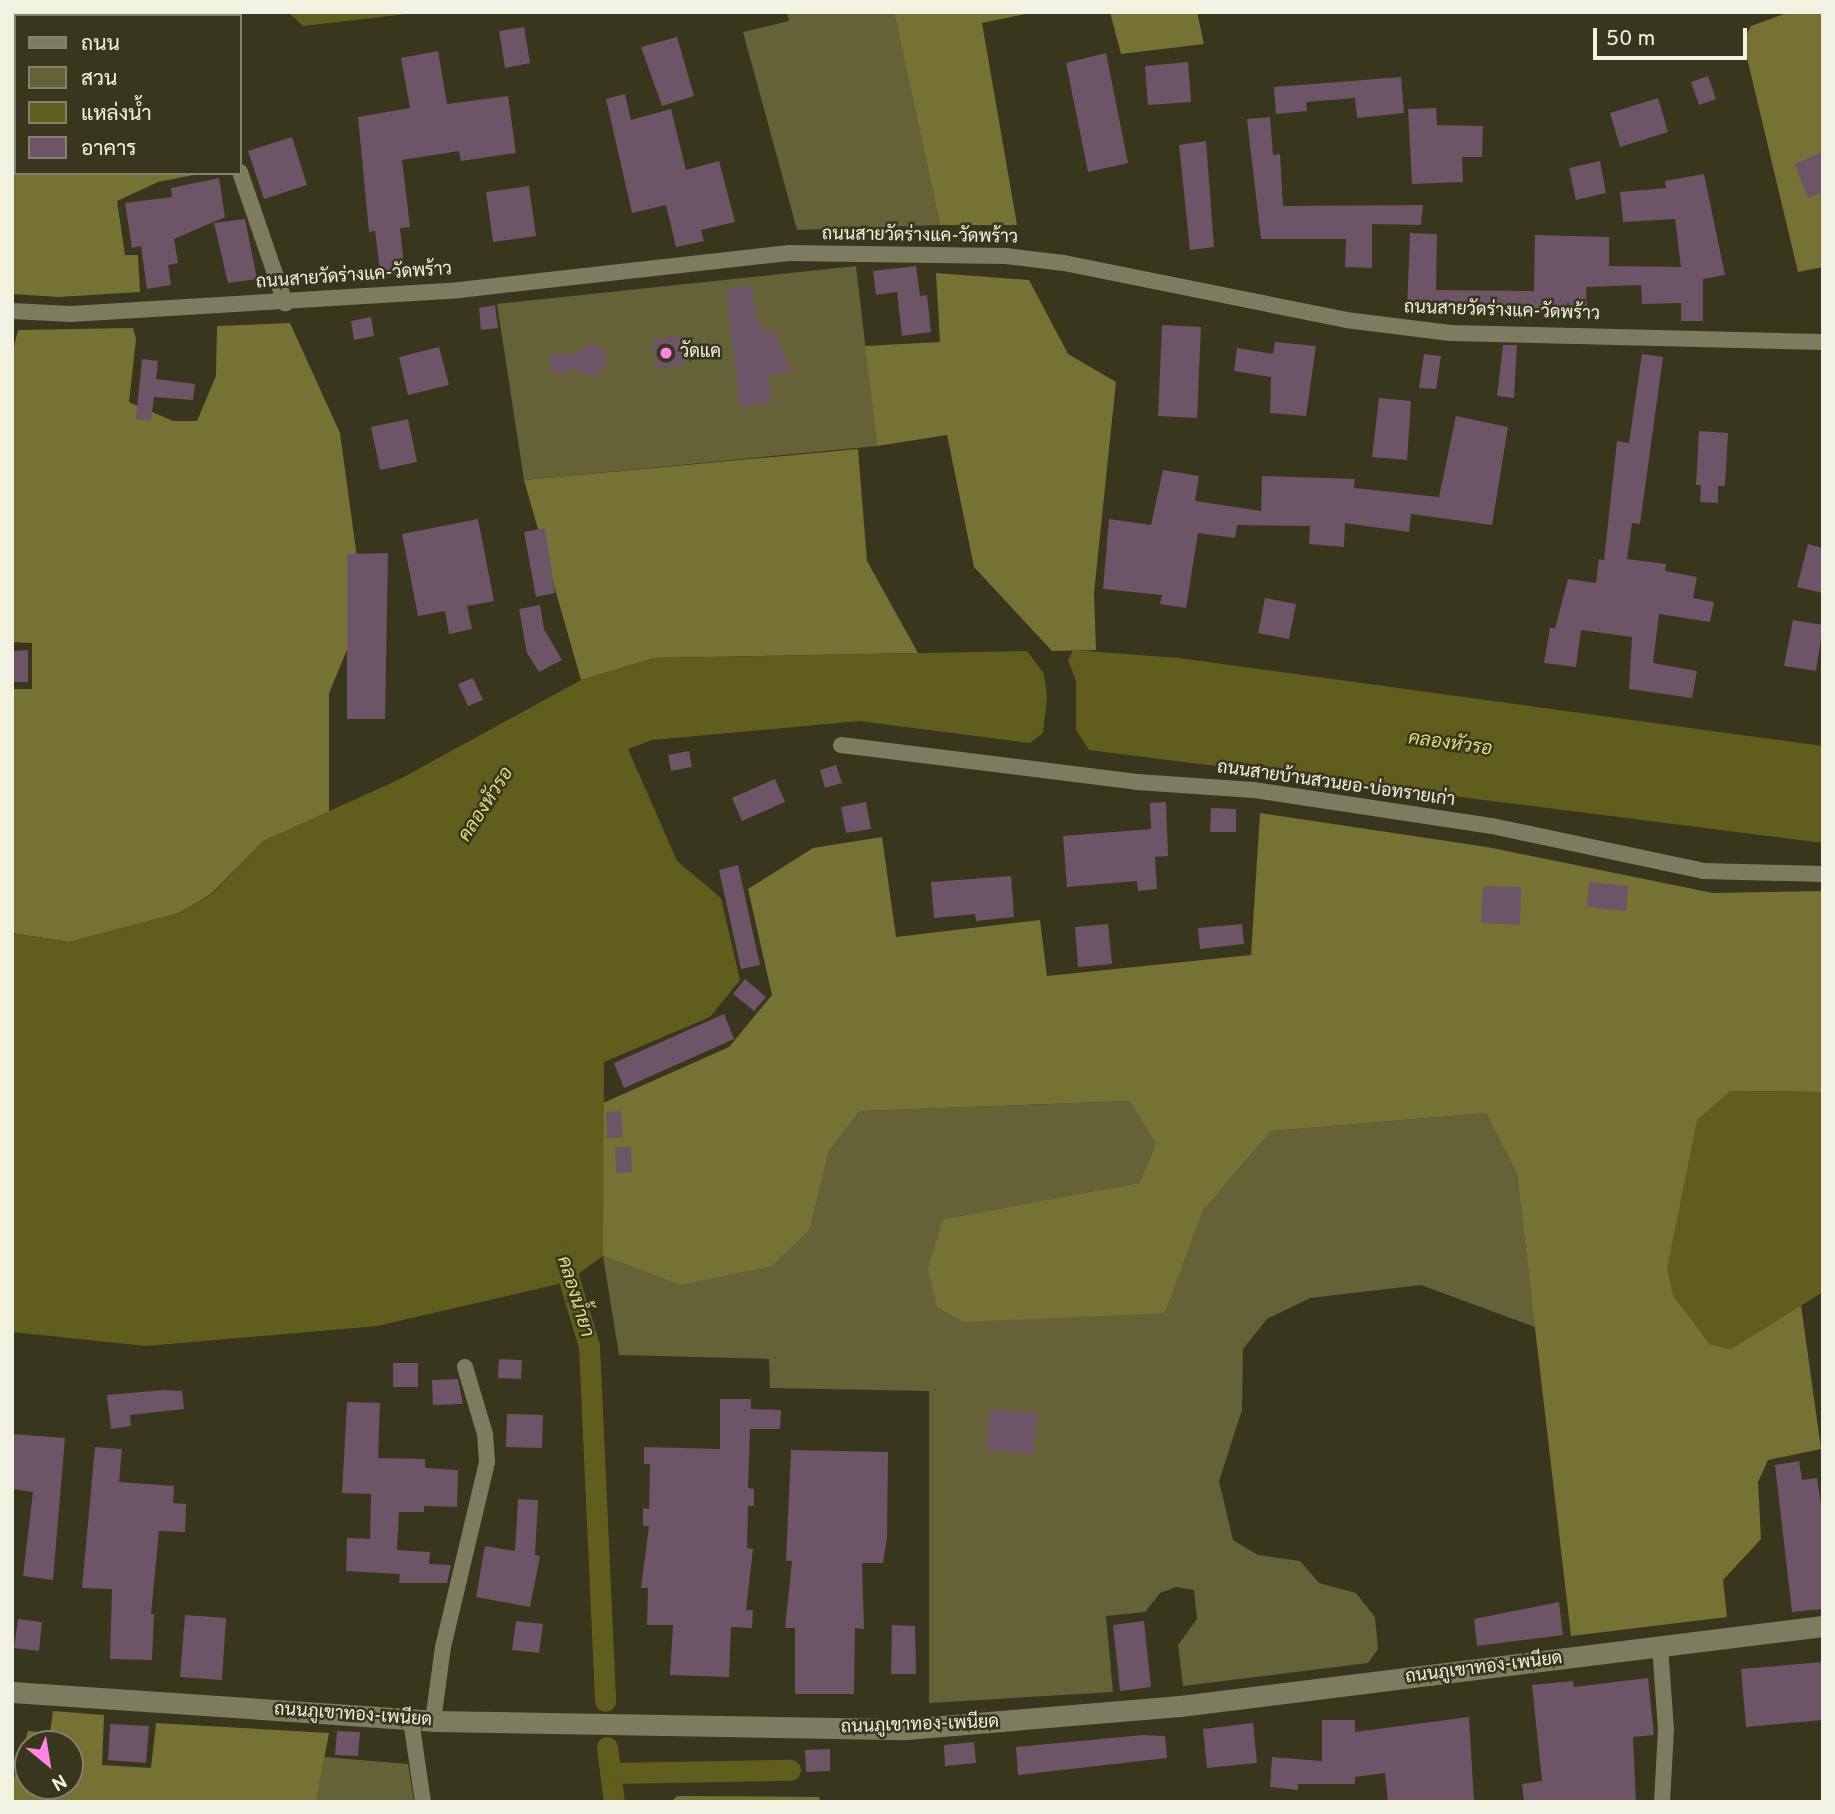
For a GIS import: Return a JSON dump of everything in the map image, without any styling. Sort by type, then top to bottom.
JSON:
[{"type":"main road","name":"ถนนภูเขาทอง-เพนียด","points":[[12,1692],[433,1721],[770,1730],[992,1724],[1193,1704],[1823,1626]]},
{"type":"street","points":[[241,175],[285,303]]},
{"type":"street","name":"ถนนสายวัดร่างแค-วัดพร้าว","points":[[12,311],[71,314],[285,303],[459,290],[789,253],[1006,256],[1065,263],[1346,320],[1427,330],[1823,342]]},
{"type":"street","name":"ถนนสายบ้านสวนยอ-บ่อทรายเก่า","points":[[841,745],[1137,782],[1254,790],[1492,826],[1703,871],[1823,874]]},
{"type":"street","points":[[433,1721],[443,1647],[487,1462],[485,1434],[465,1367]]},
{"type":"street","points":[[1660,1646],[1666,1729],[1662,1802]]},
{"type":"street","points":[[411,1720],[423,1802]]},
{"type":"green space","points":[[787,12],[894,12],[940,225],[797,230],[743,32],[789,21]]},
{"type":"green space","points":[[856,266],[877,446],[524,480],[497,304]]},
{"type":"green space","points":[[1129,1101],[1156,1144],[1139,1183],[944,1219],[1165,1313],[1203,1211],[1271,1131],[1486,1113],[1517,1174],[1535,1327],[1421,1285],[1310,1298],[1267,1319],[1243,1349],[1242,1410],[1219,1481],[1233,1540],[1258,1555],[1300,1561],[1319,1583],[1356,1593],[1375,1617],[1378,1649],[1368,1663],[1183,1686],[1178,1645],[1197,1619],[1194,1590],[1176,1587],[1160,1593],[1145,1612],[1106,1616],[1113,1692],[929,1703],[929,1391],[770,1388],[769,1359],[619,1355],[603,1256],[680,1285],[810,1229],[829,1151],[860,1111]]},
{"type":"green space","points":[[324,1757],[408,1764],[414,1802],[316,1802]]},
{"type":"shaded area","points":[[12,12],[172,12],[14,14],[14,175],[194,175],[158,182],[117,201],[125,255],[138,255],[140,292],[58,297],[12,294]]},
{"type":"shaded area","points":[[894,12],[1035,12],[982,23],[1017,225],[940,225]]},
{"type":"shaded area","points":[[1110,12],[1197,12],[1204,44],[1121,54]]},
{"type":"shaded area","points":[[1790,12],[1823,12],[1823,267],[1798,272],[1743,41],[1751,26]]},
{"type":"shaded area","points":[[936,273],[1029,280],[1068,354],[1116,382],[1094,593],[1096,650],[1052,651],[974,567],[947,435],[877,446],[865,346],[940,342]]},
{"type":"shaded area","points":[[290,323],[340,433],[364,609],[329,693],[329,812],[263,841],[211,894],[179,913],[69,942],[12,933],[12,689],[32,689],[32,643],[12,642],[12,355],[18,330],[133,328],[136,339],[129,402],[173,421],[197,421],[216,376],[217,326]]},
{"type":"shaded area","points":[[858,449],[867,561],[918,653],[654,658],[581,680],[524,480]]},
{"type":"shaded area","points":[[1260,813],[1487,847],[1713,893],[1823,891],[1823,1092],[1730,1091],[1673,1295],[1710,1344],[1731,1349],[1801,1305],[1821,1449],[1768,1460],[1758,1482],[1761,1539],[1723,1580],[1727,1617],[1571,1636],[1517,1174],[1486,1113],[1271,1131],[1203,1211],[1165,1313],[963,1322],[937,1307],[928,1269],[943,1219],[1139,1183],[1156,1144],[1129,1101],[860,1111],[829,1151],[810,1229],[772,1266],[680,1285],[603,1256],[603,1103],[729,1047],[772,995],[748,889],[813,848],[882,837],[896,937],[1040,920],[1047,976],[1251,955]]},
{"type":"shaded area","points":[[53,1711],[104,1715],[102,1765],[151,1768],[156,1723],[329,1733],[316,1802],[12,1802],[14,1778],[14,1800],[84,1800],[84,1730],[50,1730]]},
{"type":"shaded area","points":[[677,1796],[819,1797],[820,1802],[671,1802]]},
{"type":"water","points":[[288,12],[424,12],[303,26]]},
{"type":"water","name":"คลองหัวรอ","points":[[1073,650],[1178,658],[1823,746],[1823,843],[1089,750],[1076,730],[1076,681],[1068,660]]},
{"type":"water","name":"คลองหัวรอ","points":[[1027,651],[1044,674],[1047,698],[1043,733],[1030,743],[859,721],[652,740],[628,749],[677,861],[721,898],[740,980],[710,1017],[604,1062],[603,1256],[567,1282],[377,1326],[146,1346],[12,1332],[12,933],[69,942],[179,913],[212,894],[263,841],[400,779],[581,680],[654,658]]},
{"type":"water","points":[[1730,1091],[1823,1092],[1823,1292],[1731,1349],[1710,1344],[1673,1295],[1667,1269],[1697,1120]]},
{"type":"building","points":[[524,27],[530,63],[505,68],[499,31]]},
{"type":"building","points":[[677,37],[694,96],[662,106],[641,47]]},
{"type":"building","points":[[438,51],[447,104],[508,96],[516,153],[461,161],[459,151],[402,160],[410,227],[400,228],[405,274],[381,277],[375,231],[369,232],[358,117],[410,108],[401,58]]},
{"type":"building","points":[[1106,53],[1128,163],[1088,172],[1066,63]]},
{"type":"building","points":[[1188,62],[1191,102],[1148,105],[1145,66]]},
{"type":"building","points":[[1708,76],[1716,99],[1699,105],[1691,82]]},
{"type":"building","points":[[1401,77],[1404,113],[1357,118],[1355,98],[1306,102],[1307,111],[1276,114],[1274,87]]},
{"type":"building","points":[[625,94],[631,120],[671,109],[686,170],[719,161],[735,222],[701,230],[704,241],[676,247],[666,205],[632,213],[606,99]]},
{"type":"building","points":[[1658,98],[1668,132],[1620,147],[1610,113]]},
{"type":"building","points":[[1436,108],[1437,125],[1483,126],[1482,157],[1462,157],[1463,182],[1412,184],[1408,109]]},
{"type":"building","points":[[1270,117],[1273,155],[1280,154],[1283,206],[1423,205],[1421,225],[1372,224],[1372,268],[1345,267],[1346,239],[1261,239],[1247,119]]},
{"type":"building","points":[[292,137],[307,185],[264,199],[248,151]]},
{"type":"building","points":[[1206,141],[1214,247],[1190,250],[1179,145]]},
{"type":"building","points":[[1823,152],[1823,192],[1808,198],[1794,164]]},
{"type":"building","points":[[1600,161],[1606,193],[1576,200],[1569,168]]},
{"type":"building","points":[[1704,174],[1725,275],[1703,279],[1703,321],[1681,321],[1681,303],[1642,304],[1641,285],[1586,287],[1587,314],[1407,309],[1410,233],[1437,234],[1436,290],[1534,291],[1535,235],[1609,237],[1609,266],[1681,267],[1675,219],[1623,222],[1620,192],[1666,188],[1665,181]]},
{"type":"building","points":[[219,178],[225,217],[174,239],[178,263],[168,265],[171,285],[147,289],[141,246],[132,248],[125,203],[172,197],[171,188]]},
{"type":"building","points":[[529,186],[536,236],[493,242],[486,192]]},
{"type":"building","points":[[245,219],[257,279],[228,283],[214,223]]},
{"type":"building","points":[[916,266],[920,296],[927,295],[931,332],[902,336],[897,292],[876,295],[873,271]]},
{"type":"building","points":[[752,285],[757,323],[761,322],[763,331],[773,330],[792,371],[768,375],[772,403],[740,407],[726,289]]},
{"type":"building","points":[[495,305],[498,328],[481,330],[479,308]]},
{"type":"building","points":[[371,317],[374,336],[354,340],[351,321]]},
{"type":"building","points":[[1162,325],[1201,327],[1197,418],[1158,416]]},
{"type":"building","points":[[680,336],[684,365],[656,369],[652,340]]},
{"type":"building","points":[[1275,342],[1316,346],[1306,416],[1270,413],[1271,377],[1234,371],[1237,348],[1273,354]]},
{"type":"building","points":[[590,344],[601,347],[607,358],[599,374],[587,375],[574,369],[559,374],[549,370],[551,354],[572,355]]},
{"type":"building","points":[[1503,345],[1517,345],[1514,398],[1497,396]]},
{"type":"building","points":[[439,347],[449,385],[408,395],[399,357]]},
{"type":"building","points":[[1424,354],[1441,356],[1436,389],[1419,388]]},
{"type":"building","points":[[1642,354],[1663,357],[1640,524],[1632,523],[1627,559],[1666,564],[1665,571],[1697,577],[1693,598],[1714,602],[1710,622],[1659,614],[1653,663],[1697,671],[1692,698],[1629,689],[1632,637],[1581,630],[1576,667],[1544,663],[1550,628],[1555,628],[1568,579],[1596,583],[1599,559],[1604,560],[1617,441],[1629,443]]},
{"type":"building","points":[[142,359],[158,361],[156,379],[195,384],[193,400],[154,397],[151,421],[136,419]]},
{"type":"building","points":[[1379,398],[1411,401],[1407,460],[1372,457]]},
{"type":"building","points":[[1456,416],[1508,427],[1492,525],[1411,514],[1409,532],[1345,523],[1344,547],[1309,544],[1310,526],[1237,525],[1235,538],[1198,533],[1186,608],[1160,604],[1162,595],[1103,589],[1109,519],[1151,525],[1163,470],[1199,476],[1195,501],[1261,511],[1262,476],[1355,479],[1354,488],[1439,497]]},
{"type":"building","points":[[408,419],[417,462],[380,470],[371,427]]},
{"type":"building","points":[[1699,431],[1728,433],[1725,486],[1718,486],[1718,503],[1700,502],[1701,485],[1696,485]]},
{"type":"building","points":[[478,519],[494,601],[467,606],[472,629],[449,634],[445,611],[418,616],[402,534]]},
{"type":"building","points":[[545,528],[555,593],[536,597],[524,532]]},
{"type":"building","points":[[1808,544],[1823,548],[1823,593],[1797,587]]},
{"type":"building","points":[[388,553],[385,719],[347,719],[347,554]]},
{"type":"building","points":[[1265,598],[1296,604],[1289,639],[1258,633]]},
{"type":"building","points":[[540,605],[544,629],[562,660],[539,672],[527,653],[519,609]]},
{"type":"building","points":[[1793,620],[1823,625],[1816,671],[1784,666]]},
{"type":"building","points":[[28,650],[28,682],[12,682],[12,651]]},
{"type":"building","points":[[473,678],[483,700],[468,706],[458,684]]},
{"type":"building","points":[[689,751],[692,767],[671,771],[668,755]]},
{"type":"building","points":[[836,765],[842,783],[825,788],[820,770]]},
{"type":"building","points":[[775,779],[785,802],[742,821],[732,798]]},
{"type":"building","points":[[866,802],[871,829],[846,833],[841,807]]},
{"type":"building","points":[[1166,802],[1168,856],[1155,857],[1157,889],[1138,891],[1137,881],[1067,887],[1063,836],[1151,829],[1150,803]]},
{"type":"building","points":[[1211,808],[1236,809],[1236,832],[1210,832]]},
{"type":"building","points":[[738,865],[760,965],[741,969],[719,870]]},
{"type":"building","points":[[1011,876],[1014,917],[976,921],[975,914],[934,918],[931,882]]},
{"type":"building","points":[[1589,882],[1628,886],[1626,911],[1587,907]]},
{"type":"building","points":[[1483,886],[1521,887],[1520,925],[1481,923]]},
{"type":"building","points":[[1108,924],[1112,964],[1078,967],[1075,927]]},
{"type":"building","points":[[1242,924],[1244,944],[1200,949],[1198,928]]},
{"type":"building","points":[[745,979],[766,997],[754,1011],[733,994]]},
{"type":"building","points":[[724,1014],[734,1039],[624,1088],[614,1063]]},
{"type":"building","points":[[621,1111],[623,1137],[607,1138],[606,1112]]},
{"type":"building","points":[[615,1147],[631,1147],[632,1172],[616,1173]]},
{"type":"building","points":[[499,1359],[522,1360],[521,1379],[498,1378]]},
{"type":"building","points":[[393,1363],[418,1363],[418,1387],[393,1387]]},
{"type":"building","points":[[458,1379],[463,1404],[433,1405],[432,1380]]},
{"type":"building","points":[[182,1391],[184,1409],[130,1415],[131,1426],[111,1429],[107,1395]]},
{"type":"building","points":[[720,1399],[751,1399],[751,1409],[781,1410],[780,1429],[750,1429],[748,1488],[754,1489],[754,1506],[748,1506],[747,1548],[753,1549],[746,1610],[753,1610],[752,1628],[731,1627],[729,1677],[670,1675],[673,1625],[647,1625],[648,1588],[641,1588],[649,1526],[643,1526],[643,1508],[649,1509],[650,1464],[644,1464],[644,1447],[720,1449]]},
{"type":"building","points":[[347,1402],[380,1403],[378,1458],[425,1459],[425,1468],[458,1470],[457,1507],[424,1506],[424,1512],[399,1512],[397,1550],[430,1552],[429,1564],[451,1565],[447,1583],[399,1583],[400,1574],[346,1571],[347,1538],[370,1539],[371,1494],[342,1493]]},
{"type":"building","points":[[990,1409],[1038,1414],[1033,1454],[986,1450]]},
{"type":"building","points":[[507,1414],[543,1415],[542,1448],[506,1447]]},
{"type":"building","points":[[12,1434],[65,1438],[53,1580],[23,1576],[33,1492],[12,1489]]},
{"type":"building","points":[[95,1447],[122,1449],[119,1482],[174,1486],[173,1503],[186,1504],[185,1532],[159,1531],[151,1614],[154,1614],[152,1660],[110,1659],[112,1589],[82,1588]]},
{"type":"building","points":[[791,1450],[888,1452],[887,1538],[883,1563],[862,1563],[864,1629],[855,1628],[854,1694],[795,1694],[795,1628],[785,1628],[792,1561],[786,1561]]},
{"type":"building","points":[[1799,1461],[1802,1480],[1817,1478],[1823,1517],[1823,1609],[1792,1612],[1775,1465]]},
{"type":"building","points":[[518,1499],[538,1500],[535,1555],[540,1556],[530,1607],[476,1597],[485,1546],[515,1551]]},
{"type":"building","points":[[1559,1602],[1563,1635],[1477,1646],[1474,1619]]},
{"type":"building","points":[[185,1615],[226,1618],[222,1680],[180,1677]]},
{"type":"building","points":[[18,1619],[42,1622],[39,1651],[14,1648]]},
{"type":"building","points":[[516,1621],[543,1624],[539,1653],[512,1650]]},
{"type":"building","points":[[1144,1621],[1151,1687],[1120,1691],[1113,1625]]},
{"type":"building","points":[[892,1625],[915,1626],[916,1674],[891,1674]]},
{"type":"building","points":[[1823,1662],[1823,1720],[1746,1727],[1741,1669]]},
{"type":"building","points":[[1648,1678],[1654,1735],[1633,1737],[1636,1802],[1524,1802],[1522,1784],[1542,1781],[1532,1685],[1573,1681],[1574,1687]]},
{"type":"building","points":[[1469,1717],[1474,1802],[1388,1802],[1385,1773],[1355,1777],[1355,1784],[1298,1784],[1298,1790],[1270,1787],[1272,1757],[1322,1761],[1322,1720],[1355,1720],[1355,1732]]},
{"type":"building","points":[[1253,1723],[1257,1763],[1207,1768],[1203,1729]]},
{"type":"building","points":[[110,1724],[149,1726],[146,1763],[108,1760]]},
{"type":"building","points":[[337,1731],[360,1732],[358,1756],[335,1755]]},
{"type":"building","points":[[1143,1735],[1165,1736],[1167,1758],[1018,1775],[1016,1747]]},
{"type":"building","points":[[974,1742],[976,1763],[945,1766],[944,1745]]},
{"type":"building","points":[[830,1749],[830,1771],[806,1772],[805,1750]]},
{"type":"waterway","name":"คลองน้ำยา","points":[[561,1253],[589,1346],[605,1701]]},
{"type":"waterway","name":"คลองน้ำยา","points":[[607,1747],[614,1802]]},
{"type":"waterway","points":[[610,1773],[790,1770]]},
{"type":"place","name":"วัดแค","points":[[666,353]]}]
